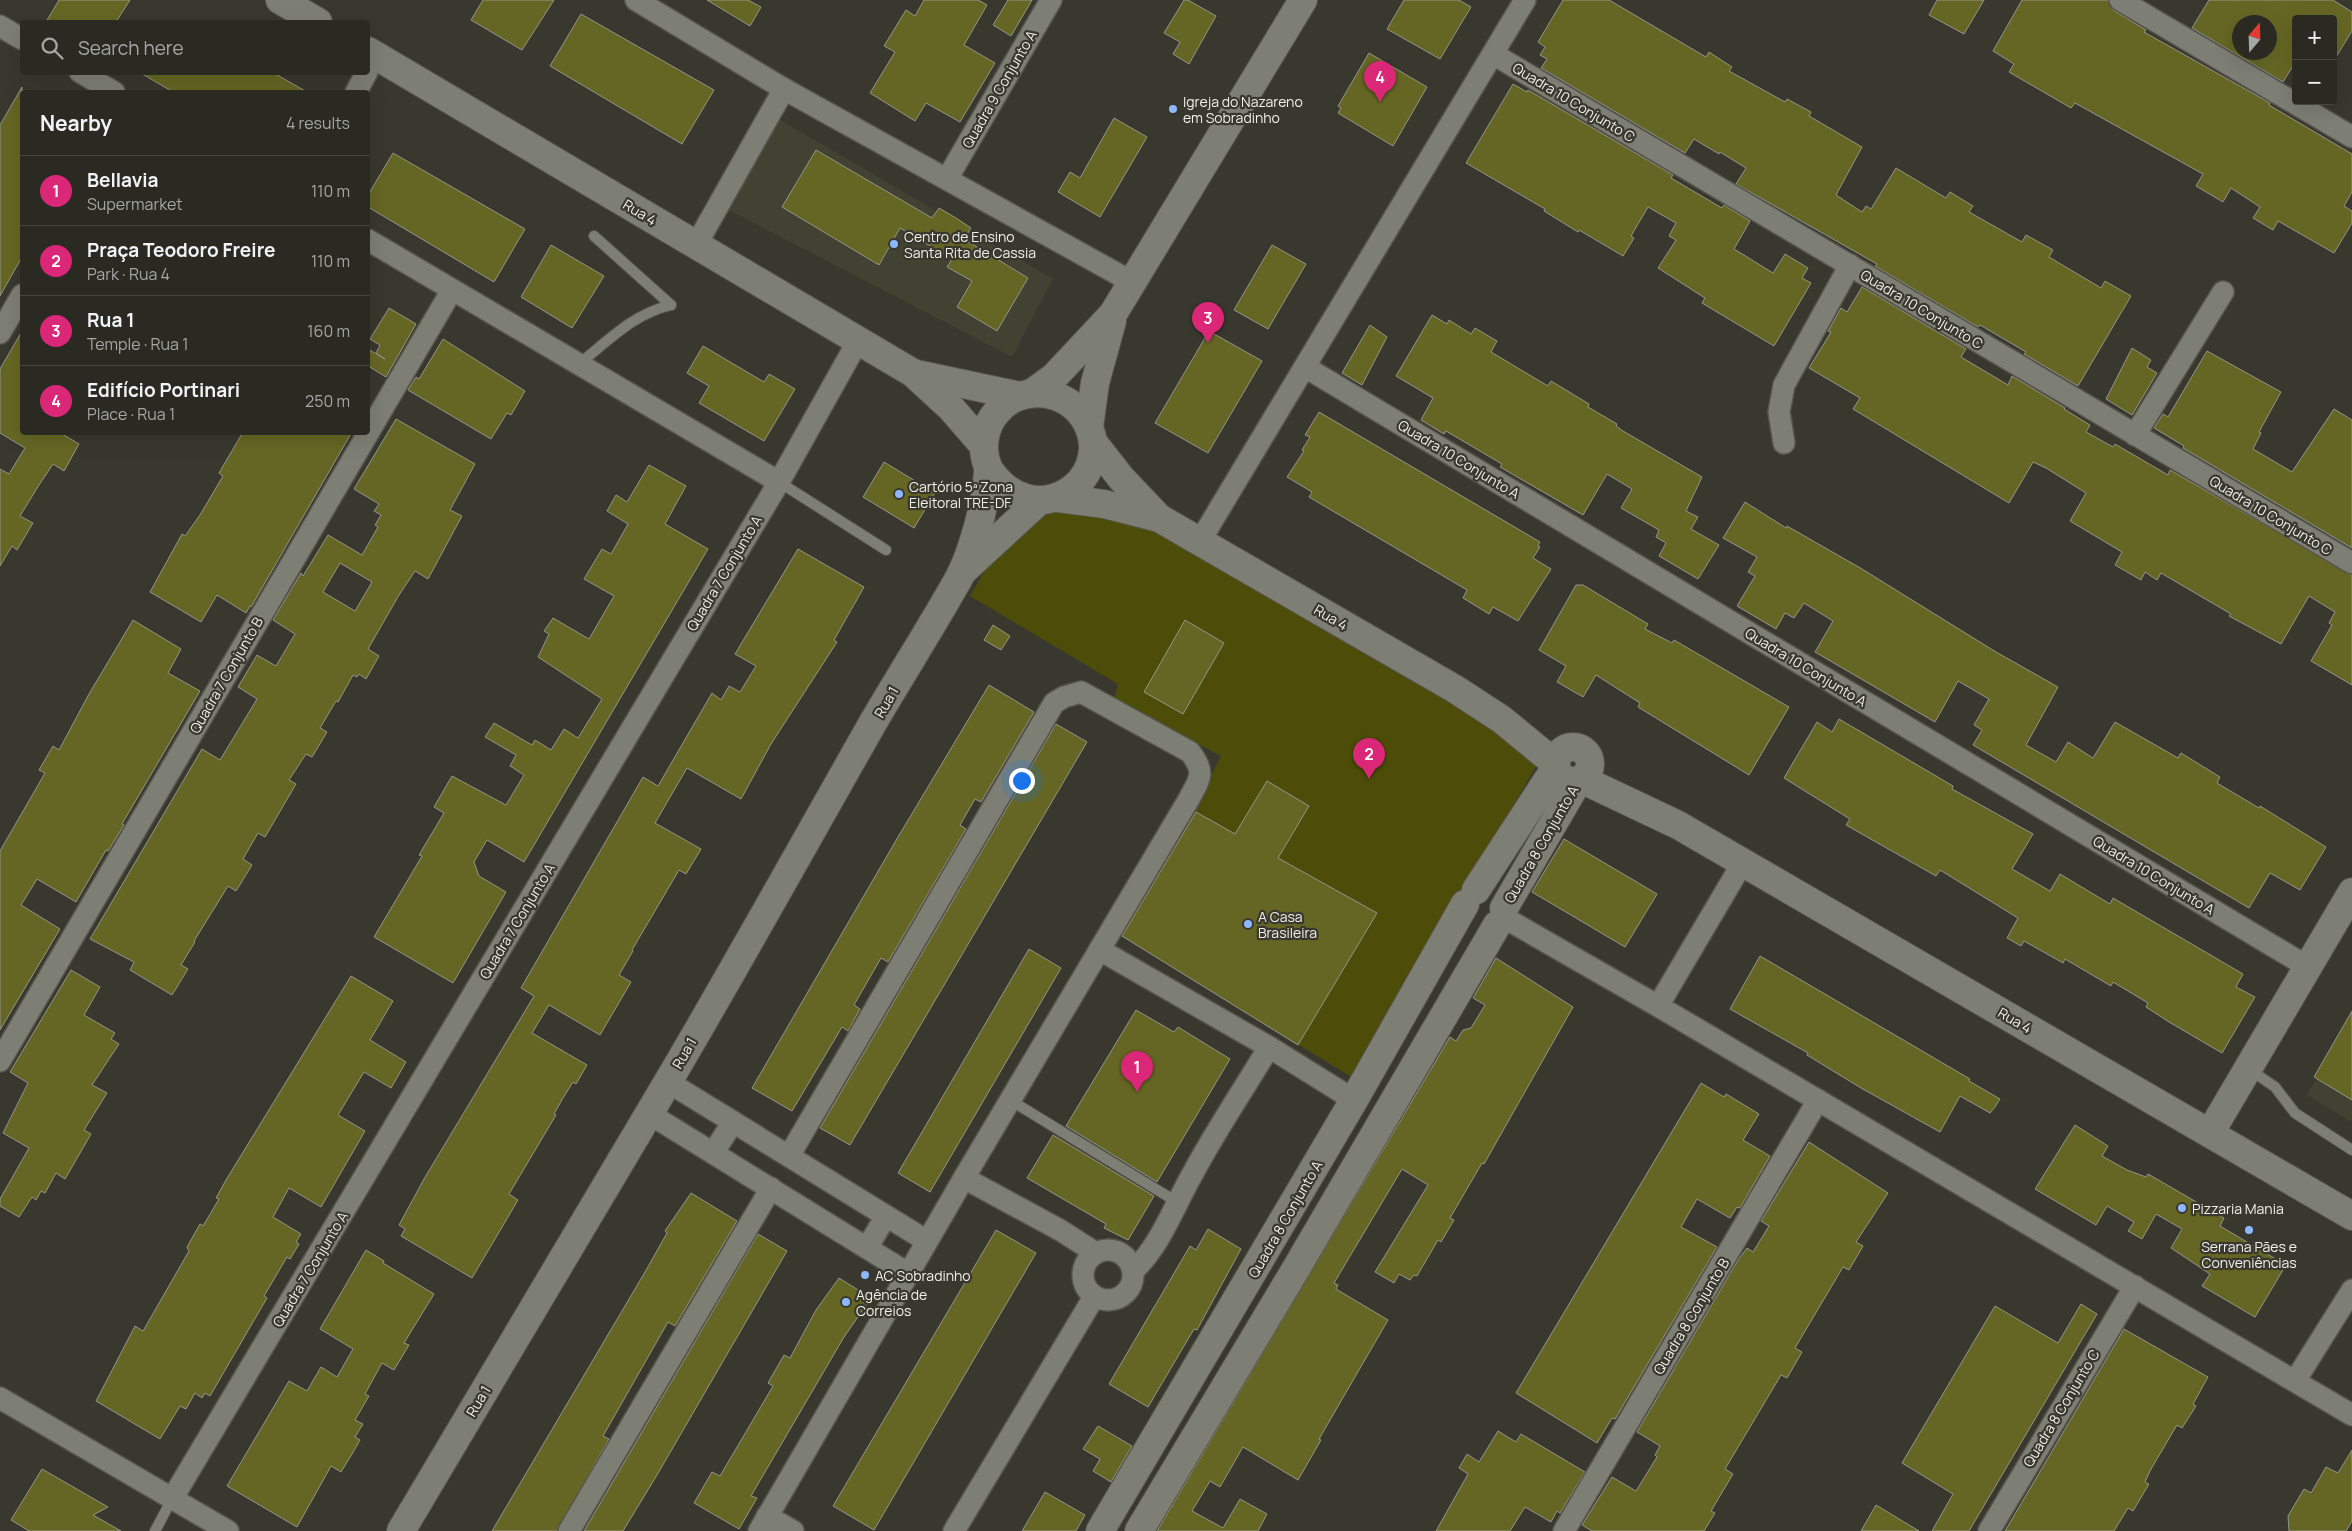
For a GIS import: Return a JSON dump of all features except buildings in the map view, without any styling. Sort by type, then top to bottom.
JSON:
[{"type":"street","points":[[280,0],[315,20]]},
{"type":"street","points":[[636,0],[784,89],[1132,282]]},
{"type":"street","name":"Quadra 9 Conjunto A","points":[[947,179],[1051,0]]},
{"type":"street","points":[[962,572],[1048,499],[1073,489],[1084,476],[1091,460],[1095,383],[1114,314],[1303,0]]},
{"type":"street","points":[[1200,541],[1391,220],[1525,0]]},
{"type":"street","points":[[2120,0],[2352,137]]},
{"type":"street","points":[[0,26],[20,38]]},
{"type":"street","name":"Quadra 10 Conjunto C","points":[[1493,54],[2352,564]]},
{"type":"street","name":"Rua 4","points":[[370,64],[696,245],[912,373]]},
{"type":"street","points":[[85,75],[111,90]]},
{"type":"street","points":[[357,90],[364,75]]},
{"type":"street","points":[[696,245],[784,89]]},
{"type":"street","points":[[370,241],[779,482]]},
{"type":"street","points":[[1784,443],[1779,412],[1784,385],[1850,266]]},
{"type":"street","name":"Quadra 7 Conjunto B","points":[[370,430],[452,290]]},
{"type":"street","points":[[2135,435],[2224,292]]},
{"type":"street","points":[[0,333],[20,298]]},
{"type":"street","points":[[962,572],[979,517],[987,430],[994,415],[1005,404],[1054,377],[1114,314]]},
{"type":"street","name":"Quadra 7 Conjunto A","points":[[172,1499],[779,482],[858,341]]},
{"type":"street","name":"Quadra 10 Conjunto A","points":[[1305,367],[2308,967]]},
{"type":"street","points":[[912,373],[1026,394],[1050,394],[1066,400],[1080,411],[1091,434],[1121,478],[1159,518]]},
{"type":"street","points":[[912,373],[951,408],[986,457],[997,482],[1009,492],[1023,499],[1048,499],[1104,504],[1159,518]]},
{"type":"street","name":"Quadra 7 Conjunto B","points":[[0,1061],[367,435]]},
{"type":"street","name":"Rua 4","points":[[1159,518],[1455,689],[1571,767],[1743,862],[2352,1216]]},
{"type":"street","name":"Rua 1","points":[[401,1531],[668,1082],[962,572]]},
{"type":"street","points":[[788,1156],[1054,703],[1064,697],[1080,692],[1190,752],[1200,764],[1201,776],[763,1524],[793,1531]]},
{"type":"street","name":"Quadra 8 Conjunto A","points":[[1100,1531],[1354,1100],[1470,897],[1571,767]]},
{"type":"street","name":"Quadra 8 Conjunto A","points":[[1139,1531],[1276,1302],[1501,917],[1571,767]]},
{"type":"street","points":[[1658,1006],[1743,862]]},
{"type":"street","points":[[1470,897],[1486,889],[1495,892],[1502,899],[1501,917],[1658,1006],[2352,1415]]},
{"type":"street","points":[[2210,1133],[2352,892]]},
{"type":"street","points":[[1100,950],[1354,1100]]},
{"type":"street","points":[[1132,1270],[1148,1254],[1193,1171],[1268,1048]]},
{"type":"street","points":[[668,1082],[927,1241]]},
{"type":"street","name":"Quadra 8 Conjunto B","points":[[1564,1531],[1818,1100]]},
{"type":"street","points":[[648,1113],[909,1274]]},
{"type":"street","points":[[713,1153],[733,1122]]},
{"type":"street","points":[[964,1178],[1052,1226],[1096,1253]]},
{"type":"street","points":[[569,1531],[771,1188]]},
{"type":"street","points":[[867,1248],[886,1216]]},
{"type":"street","points":[[1105,1250],[1123,1255],[1129,1262],[1132,1270],[1133,1280],[1128,1291],[1118,1298],[1106,1300],[1094,1297],[1087,1290],[1083,1280],[1083,1269],[1088,1260],[1096,1253],[1105,1250]]},
{"type":"street","points":[[1266,1250],[1282,1250],[1289,1253],[1297,1266]]},
{"type":"street","points":[[1245,1286],[1249,1297],[1259,1304],[1271,1305],[1276,1302]]},
{"type":"street","name":"Quadra 8 Conjunto C","points":[[1989,1531],[2135,1286]]},
{"type":"street","points":[[2296,1381],[2352,1290]]},
{"type":"street","points":[[954,1531],[1094,1297]]},
{"type":"street","points":[[2,1405],[228,1531]]},
{"type":"lane","points":[[579,364],[638,316],[651,310],[671,305],[594,236]]},
{"type":"lane","points":[[779,482],[886,550]]},
{"type":"lane","points":[[2248,1068],[2275,1087],[2295,1113],[2352,1150]]},
{"type":"lane","points":[[1010,1100],[1177,1202]]},
{"type":"lane","points":[[155,1531],[172,1499]]},
{"type":"shaded area","name":"Centro de Ensino Santa Rita de Cassia","points":[[777,118],[1053,279],[1012,357],[727,209]]},
{"type":"shaded area","points":[[1057,506],[1150,517],[1489,722],[1538,763],[1353,1078],[1118,934],[1201,796],[1221,756],[1114,699],[1118,684],[970,596],[997,549],[1016,529]]},
{"type":"shaded area","points":[[2352,1019],[2352,1122],[2307,1095]]},
{"type":"place","name":"Edifício Portinari","points":[[1380,102]]},
{"type":"place","name":"Igreja do Nazareno em Sobradinho","points":[[1173,109]]},
{"type":"place","name":"Centro de Ensino Santa Rita de Cassia","points":[[894,244]]},
{"type":"place","name":"Rua 1","points":[[1208,343]]},
{"type":"place","name":"Cartório 5ª Zona Eleitoral TRE-DF","points":[[899,494]]},
{"type":"place","name":"Praça Teodoro Freire","points":[[1369,779]]},
{"type":"place","name":"A Casa Brasileira","points":[[1248,924]]},
{"type":"place","name":"Bellavia","points":[[1137,1092]]},
{"type":"place","name":"Pizzaria Mania","points":[[2182,1208]]},
{"type":"place","name":"Serrana Pães e Conveniências","points":[[2249,1230]]},
{"type":"place","name":"AC Sobradinho","points":[[865,1275]]},
{"type":"place","name":"Agência de Correios","points":[[846,1302]]}]
